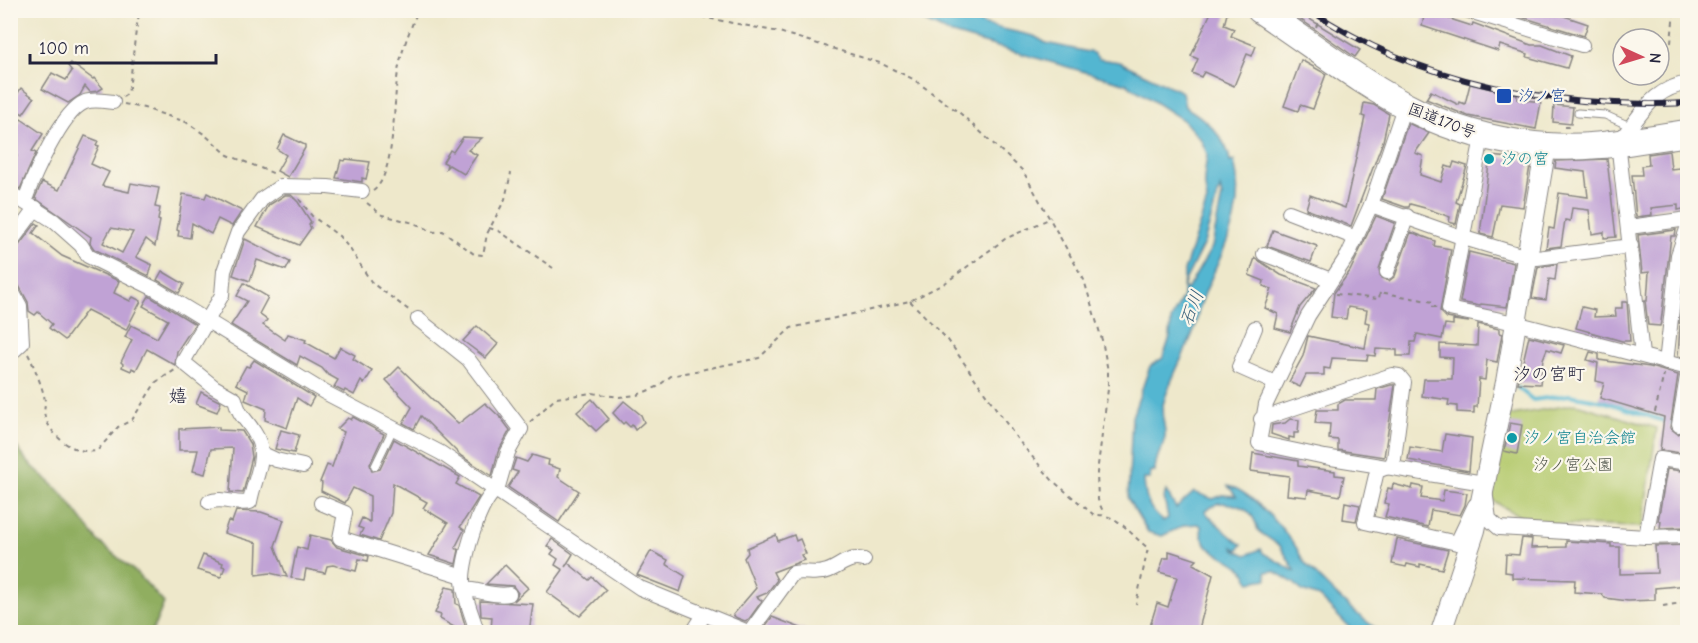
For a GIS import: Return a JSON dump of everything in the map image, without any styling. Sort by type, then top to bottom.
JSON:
[{"type":"highway","name":"国道170号","points":[[1260,10],[1373,90],[1452,128],[1482,137],[1546,146],[1625,134],[1688,133]]},
{"type":"street","points":[[1466,10],[1582,45]]},
{"type":"street","points":[[1642,355],[1629,227],[1625,134],[1654,97],[1664,89],[1688,83]]},
{"type":"street","points":[[10,243],[31,204],[32,180],[54,136],[71,112],[83,103],[93,100],[117,100]]},
{"type":"street","points":[[1404,106],[1371,205],[1356,238],[1348,255],[1323,292],[1275,383],[1261,419],[1259,443],[1325,457],[1391,466],[1483,489]]},
{"type":"street","points":[[1482,137],[1449,309],[1515,323],[1688,369],[1679,425]]},
{"type":"street","points":[[1441,633],[1464,567],[1483,489],[1546,146]]},
{"type":"street","points":[[209,502],[217,499],[250,502],[259,473],[261,453],[253,429],[240,416],[235,399],[214,387],[183,362],[222,295],[224,271],[238,232],[254,209],[270,192],[289,186],[362,191]]},
{"type":"street","points":[[10,193],[31,204],[81,245],[88,256],[208,319],[324,392],[394,427],[497,490],[640,588],[749,633],[793,573],[809,570],[823,572],[847,559],[864,560]]},
{"type":"street","points":[[1371,205],[1464,238],[1527,257],[1537,258],[1631,246]]},
{"type":"street","points":[[1289,212],[1316,215],[1356,238]]},
{"type":"street","points":[[1387,272],[1407,216]]},
{"type":"street","points":[[1629,227],[1688,219]]},
{"type":"street","points":[[1666,363],[1688,226]]},
{"type":"street","points":[[1264,254],[1289,256],[1331,280]]},
{"type":"street","points":[[10,288],[20,306],[22,343],[10,354]]},
{"type":"street","points":[[418,319],[450,343],[472,364],[521,429],[508,452],[497,490],[491,493],[480,513],[464,583],[477,633]]},
{"type":"street","points":[[1256,337],[1239,367],[1275,383]]},
{"type":"street","points":[[1261,419],[1392,375],[1399,375],[1404,382],[1391,466]]},
{"type":"street","points":[[261,453],[276,460],[303,466]]},
{"type":"street","points":[[1646,537],[1659,459],[1688,463]]},
{"type":"street","points":[[1391,466],[1377,471],[1365,522],[1457,543],[1483,489]]},
{"type":"street","points":[[1483,489],[1489,519],[1498,528],[1646,537],[1688,536]]},
{"type":"street","points":[[321,503],[345,513],[340,538],[502,596],[509,594]]},
{"type":"street","points":[[693,633],[704,615]]},
{"type":"lane","points":[[1578,113],[1605,115],[1625,134]]},
{"type":"lane","points":[[375,466],[394,427]]},
{"type":"path","points":[[117,100],[128,93],[139,15],[147,10]]},
{"type":"path","points":[[418,10],[398,72],[392,111],[394,137],[383,181],[372,191],[362,191],[361,198],[382,215],[414,223],[434,232],[443,231],[479,256],[485,253],[489,228],[505,199],[511,173]]},
{"type":"path","points":[[666,10],[778,32],[880,63],[913,79],[961,114],[1023,171],[1084,280],[1094,310],[1108,371],[1097,473],[1098,500],[1104,514]]},
{"type":"path","points":[[1671,44],[1674,10]]},
{"type":"path","points":[[1564,126],[1568,127],[1568,124]]},
{"type":"path","points":[[521,429],[556,398],[592,393],[619,397],[637,395],[657,387],[671,376],[759,357],[791,328],[910,301],[945,283],[1005,239],[1051,218]]},
{"type":"path","points":[[489,228],[499,231],[553,268]]},
{"type":"path","points":[[1323,292],[1379,299],[1380,292],[1432,302],[1433,307],[1449,309]]},
{"type":"path","points":[[910,301],[948,340],[1018,440],[1053,481],[1094,515],[1104,514],[1124,525],[1148,548],[1136,604]]},
{"type":"path","points":[[22,343],[34,365],[45,400],[45,419],[59,437],[75,450],[88,452],[97,451],[118,427],[132,420],[156,382],[183,362]]},
{"type":"path","points":[[1655,412],[1666,363]]},
{"type":"path","points":[[1663,606],[1688,603]]},
{"type":"green space","name":"汐ノ宮公園","points":[[1576,404],[1657,428],[1642,527],[1533,524],[1490,499],[1507,416]]},
{"type":"green space","points":[[10,438],[27,461],[62,493],[98,541],[138,574],[164,603],[152,632],[11,632]]},
{"type":"water","name":"石川","points":[[902,11],[961,11],[985,25],[1034,36],[1046,43],[1093,53],[1099,59],[1120,62],[1182,92],[1185,107],[1207,123],[1220,137],[1230,162],[1234,161],[1237,201],[1234,219],[1200,306],[1195,328],[1166,395],[1162,409],[1165,437],[1156,461],[1155,472],[1151,471],[1150,479],[1144,479],[1146,497],[1154,512],[1163,521],[1168,518],[1164,497],[1166,491],[1176,508],[1194,492],[1213,499],[1223,495],[1236,496],[1228,486],[1237,489],[1256,502],[1275,520],[1305,563],[1332,591],[1381,632],[1354,632],[1319,597],[1302,591],[1294,583],[1274,571],[1266,572],[1267,579],[1250,582],[1237,565],[1209,548],[1204,542],[1201,526],[1198,524],[1185,525],[1162,536],[1148,532],[1128,499],[1132,417],[1150,366],[1163,358],[1170,337],[1171,320],[1183,296],[1184,271],[1207,201],[1204,179],[1207,154],[1201,140],[1183,120],[1127,84],[949,33]],"holes":[[[1220,188],[1222,196],[1212,247],[1187,290],[1184,287],[1185,281],[1204,243]],[[1218,503],[1233,504],[1249,512],[1258,531],[1280,546],[1296,572],[1263,553],[1261,549],[1246,555],[1234,549],[1233,547],[1238,550],[1242,544],[1205,511]]]},
{"type":"building","points":[[1212,10],[1228,10],[1224,25],[1234,29],[1231,36],[1256,46],[1252,56],[1247,54],[1234,86],[1204,72],[1201,77],[1192,73],[1198,59],[1191,56]]},
{"type":"building","points":[[1287,10],[1295,10],[1360,50],[1355,57]]},
{"type":"building","points":[[1546,10],[1588,24],[1584,36],[1502,11]]},
{"type":"building","points":[[1425,11],[1472,26],[1473,23],[1531,45],[1542,45],[1571,56],[1567,68],[1527,57],[1528,54],[1500,45],[1498,51],[1422,26]]},
{"type":"building","points":[[1301,60],[1326,74],[1313,109],[1300,105],[1298,111],[1284,106]]},
{"type":"building","points":[[71,63],[94,78],[103,88],[90,92],[85,86],[80,95],[68,103],[42,89],[52,73],[66,80],[72,71],[68,66]]},
{"type":"building","points":[[1470,84],[1517,95],[1517,99],[1541,102],[1536,129],[1468,116],[1426,99],[1431,91],[1459,105],[1460,102],[1465,104]]},
{"type":"building","points":[[21,88],[34,98],[23,114],[10,106]]},
{"type":"building","points":[[1364,103],[1374,105],[1389,114],[1383,141],[1351,226],[1306,209],[1310,195],[1345,208],[1365,117],[1362,116]]},
{"type":"building","points":[[1554,105],[1573,107],[1571,124],[1553,122]]},
{"type":"building","points":[[21,119],[43,134],[32,151],[36,153],[20,189],[10,184],[10,169],[17,156],[10,153],[10,134]]},
{"type":"building","points":[[1408,123],[1429,133],[1415,153],[1423,156],[1420,175],[1441,182],[1446,166],[1452,168],[1454,162],[1467,166],[1456,202],[1460,204],[1456,224],[1449,222],[1450,217],[1425,208],[1410,204],[1409,207],[1405,207],[1382,199]]},
{"type":"building","points":[[284,135],[305,145],[288,177],[277,171],[286,155],[277,149]]},
{"type":"building","points":[[85,136],[98,141],[96,145],[99,146],[91,164],[109,172],[102,186],[129,192],[131,183],[159,188],[155,207],[160,208],[158,220],[160,221],[155,246],[146,239],[136,257],[152,265],[149,276],[94,249],[90,243],[91,237],[35,198],[42,182],[59,190]],"holes":[[[111,228],[133,232],[122,253],[103,243]]]},
{"type":"building","points":[[463,137],[482,138],[468,150],[477,155],[464,174],[449,165],[446,168],[447,164],[443,162],[450,150],[453,152]]},
{"type":"building","points":[[1669,151],[1671,169],[1688,167],[1688,208],[1678,210],[1678,205],[1651,208],[1652,215],[1636,217],[1632,175],[1642,175],[1641,166],[1649,165],[1648,154]]},
{"type":"building","points":[[1490,156],[1531,160],[1523,207],[1500,204],[1493,237],[1480,234]]},
{"type":"building","points":[[1607,159],[1616,237],[1604,238],[1604,232],[1592,234],[1589,210],[1572,208],[1570,221],[1565,220],[1561,246],[1546,248],[1549,228],[1554,229],[1559,193],[1588,197],[1585,172],[1555,168],[1556,161]]},
{"type":"building","points":[[341,160],[370,162],[366,179],[362,178],[362,182],[336,178]]},
{"type":"building","points":[[207,193],[242,211],[232,226],[218,219],[211,234],[192,223],[190,238],[178,236],[183,194],[205,198]]},
{"type":"building","points":[[285,195],[291,195],[298,202],[311,222],[309,225],[311,228],[299,245],[257,227],[269,205]]},
{"type":"building","points":[[1376,216],[1395,223],[1379,269],[1381,278],[1389,281],[1395,276],[1411,232],[1435,241],[1434,246],[1451,249],[1440,311],[1447,318],[1469,322],[1453,320],[1453,325],[1445,324],[1442,339],[1417,334],[1415,342],[1411,342],[1410,356],[1397,356],[1397,350],[1376,349],[1375,356],[1368,355],[1367,360],[1332,358],[1330,369],[1324,368],[1324,375],[1306,375],[1300,387],[1289,382],[1303,356],[1308,336],[1365,348],[1369,323],[1365,322],[1367,310],[1348,307],[1346,319],[1331,317],[1334,293],[1350,271]]},
{"type":"building","points":[[36,223],[39,225],[33,233],[62,256],[119,281],[114,293],[130,301],[133,297],[141,301],[126,330],[87,310],[65,340],[49,328],[52,324],[38,312],[35,315],[29,311],[28,302],[18,284],[10,279],[10,252],[17,248]]},
{"type":"building","points":[[1273,230],[1317,246],[1311,262],[1267,246]]},
{"type":"building","points":[[1676,230],[1675,236],[1671,236],[1660,326],[1648,325],[1645,301],[1647,301],[1649,272],[1642,273],[1638,235]]},
{"type":"building","points":[[245,239],[290,262],[286,270],[257,260],[250,281],[233,275]]},
{"type":"building","points":[[1469,252],[1514,263],[1507,307],[1481,304],[1480,306],[1460,302]]},
{"type":"building","points":[[1255,258],[1281,275],[1316,288],[1300,307],[1290,332],[1275,328],[1278,314],[1265,308],[1272,289],[1263,286],[1264,281],[1249,275]]},
{"type":"building","points":[[1686,263],[1688,263],[1688,324],[1679,323]]},
{"type":"building","points":[[1557,264],[1555,280],[1549,279],[1546,300],[1532,298],[1538,267]]},
{"type":"building","points":[[162,271],[184,284],[179,293],[157,280]]},
{"type":"building","points":[[244,283],[268,297],[259,314],[267,320],[263,325],[285,340],[288,334],[306,340],[305,342],[334,358],[340,347],[355,355],[353,359],[372,371],[364,384],[361,381],[354,395],[334,387],[338,380],[322,368],[300,356],[297,365],[231,325],[247,301],[237,296]]},
{"type":"building","points":[[149,296],[195,324],[177,351],[175,365],[147,349],[136,370],[132,368],[131,371],[122,367],[121,362],[132,340],[125,337],[131,325],[157,338],[168,320],[143,306]]},
{"type":"building","points":[[1622,302],[1627,302],[1630,341],[1622,341],[1576,328],[1582,307],[1595,310],[1594,317],[1616,316],[1615,308],[1622,308]]},
{"type":"building","points":[[1478,324],[1499,329],[1499,333],[1502,334],[1497,362],[1487,360],[1485,380],[1479,379],[1477,407],[1474,407],[1474,413],[1457,412],[1457,406],[1448,405],[1449,400],[1422,396],[1424,379],[1452,379],[1453,358],[1440,357],[1440,344],[1477,346]]},
{"type":"building","points":[[477,326],[498,344],[486,358],[463,341]]},
{"type":"building","points":[[1680,326],[1688,326],[1688,359],[1678,356]]},
{"type":"building","points":[[1529,336],[1564,345],[1561,353],[1547,349],[1543,359],[1540,384],[1518,383]]},
{"type":"building","points":[[1590,352],[1599,354],[1599,360],[1650,367],[1678,375],[1670,428],[1678,434],[1688,428],[1688,454],[1660,450],[1664,417],[1600,398],[1604,383],[1596,381],[1598,363],[1587,360]]},
{"type":"building","points":[[254,360],[314,397],[309,406],[297,398],[287,428],[265,420],[266,409],[245,400],[248,390],[236,384],[246,366],[249,367]]},
{"type":"building","points":[[399,367],[458,424],[485,403],[501,418],[510,430],[498,452],[492,476],[461,456],[421,416],[414,429],[403,423],[412,407],[386,380]]},
{"type":"building","points":[[1395,385],[1384,457],[1338,450],[1338,440],[1329,439],[1330,424],[1315,423],[1317,410],[1338,410],[1338,404],[1345,400],[1376,400],[1377,389]]},
{"type":"building","points":[[201,392],[221,402],[217,412],[196,404]]},
{"type":"building","points":[[592,399],[609,419],[596,431],[577,412]]},
{"type":"building","points":[[624,401],[641,415],[644,422],[635,430],[632,425],[630,427],[625,422],[623,424],[613,413]]},
{"type":"building","points":[[353,417],[384,434],[370,464],[372,471],[380,469],[394,439],[460,477],[456,484],[479,497],[460,527],[464,530],[455,548],[459,550],[456,564],[429,555],[448,523],[423,508],[427,502],[393,483],[391,513],[379,541],[360,535],[363,529],[358,527],[362,518],[370,522],[370,496],[353,488],[345,503],[321,491],[322,483],[320,482],[327,465],[332,467],[344,432],[337,429],[348,418],[351,420]]},
{"type":"building","points":[[1290,419],[1299,420],[1298,433],[1294,433],[1294,438],[1289,437],[1289,440],[1271,434],[1272,425],[1285,423]]},
{"type":"building","name":"汐ノ宮自治会館","points":[[1510,423],[1522,425],[1517,454],[1504,451]]},
{"type":"building","points":[[219,427],[219,430],[242,431],[250,444],[252,457],[243,493],[230,492],[233,448],[211,449],[205,474],[193,471],[198,450],[179,450],[179,429]]},
{"type":"building","points":[[281,430],[299,435],[294,453],[275,449]]},
{"type":"building","points":[[1445,434],[1472,438],[1469,471],[1408,460],[1410,447],[1442,452]]},
{"type":"building","points":[[1253,453],[1298,461],[1298,466],[1335,471],[1335,475],[1344,476],[1340,496],[1308,490],[1307,497],[1287,495],[1289,476],[1251,471]]},
{"type":"building","points":[[532,455],[549,460],[548,465],[560,469],[558,477],[579,491],[559,522],[508,487],[518,472],[512,470],[516,458],[527,462]]},
{"type":"building","points":[[1667,469],[1688,472],[1688,527],[1660,528],[1661,521],[1658,521]]},
{"type":"building","points":[[1393,484],[1412,489],[1413,485],[1423,487],[1421,498],[1442,501],[1444,490],[1467,493],[1465,505],[1460,515],[1431,510],[1428,527],[1385,517],[1389,504],[1384,503],[1388,488],[1392,489]]},
{"type":"building","points":[[1345,502],[1360,505],[1356,521],[1343,519]]},
{"type":"building","points":[[236,511],[261,512],[284,520],[275,546],[287,577],[270,573],[256,575],[257,543],[224,533],[228,521],[232,522]]},
{"type":"building","points":[[310,535],[331,540],[337,547],[369,556],[368,561],[359,559],[356,571],[333,565],[327,566],[325,573],[306,569],[304,580],[291,578],[297,547],[307,550]]},
{"type":"building","points":[[776,535],[778,541],[794,535],[796,541],[800,539],[806,554],[801,555],[804,560],[773,572],[777,580],[767,593],[757,597],[762,601],[749,619],[745,621],[737,618],[733,615],[756,588],[744,558],[748,553],[747,548]]},
{"type":"building","points":[[1522,538],[1532,539],[1531,548],[1566,547],[1566,541],[1611,544],[1611,547],[1620,547],[1620,574],[1657,573],[1655,546],[1688,545],[1688,585],[1655,588],[1655,600],[1628,601],[1605,598],[1602,594],[1574,592],[1575,580],[1512,578],[1512,573],[1505,572],[1506,554],[1519,555]]},
{"type":"building","points":[[552,539],[573,554],[565,567],[568,563],[589,580],[592,577],[606,590],[580,616],[547,592],[563,570],[555,565],[558,559],[551,554],[554,550],[547,546]]},
{"type":"building","points":[[1397,539],[1448,550],[1442,569],[1420,564],[1420,567],[1407,564],[1406,567],[1392,564]]},
{"type":"building","points":[[651,551],[668,560],[666,564],[685,576],[680,592],[637,575]]},
{"type":"building","points":[[1169,551],[1197,560],[1193,564],[1213,575],[1198,633],[1148,633],[1157,603],[1168,607],[1177,577],[1159,572],[1164,558],[1169,558]]},
{"type":"building","points":[[203,555],[223,563],[222,566],[225,567],[221,577],[197,570]]},
{"type":"building","points":[[505,565],[528,588],[514,601],[518,593],[513,586],[486,584]]},
{"type":"building","points":[[446,587],[455,589],[456,604],[459,605],[467,631],[459,630],[440,619],[441,615],[435,613]]},
{"type":"building","points":[[480,601],[533,604],[529,633],[491,630],[492,617],[481,616]]},
{"type":"building","points":[[772,617],[811,632],[767,633],[768,630],[764,628]]},
{"type":"waterway","points":[[1518,388],[1533,400],[1569,395],[1603,401],[1688,429]]},
{"type":"railway","points":[[1310,10],[1352,35],[1397,57],[1443,74],[1491,86],[1540,96],[1589,101],[1639,104],[1688,103]]},
{"type":"place","name":"汐ノ宮","points":[[1504,96]]},
{"type":"place","name":"汐の宮","points":[[1489,159]]},
{"type":"place","name":"汐ノ宮自治会館","points":[[1512,438]]},
{"type":"district","name":"汐の宮町","points":[[1549,374]]},
{"type":"district","name":"嬉","points":[[178,396]]}]
